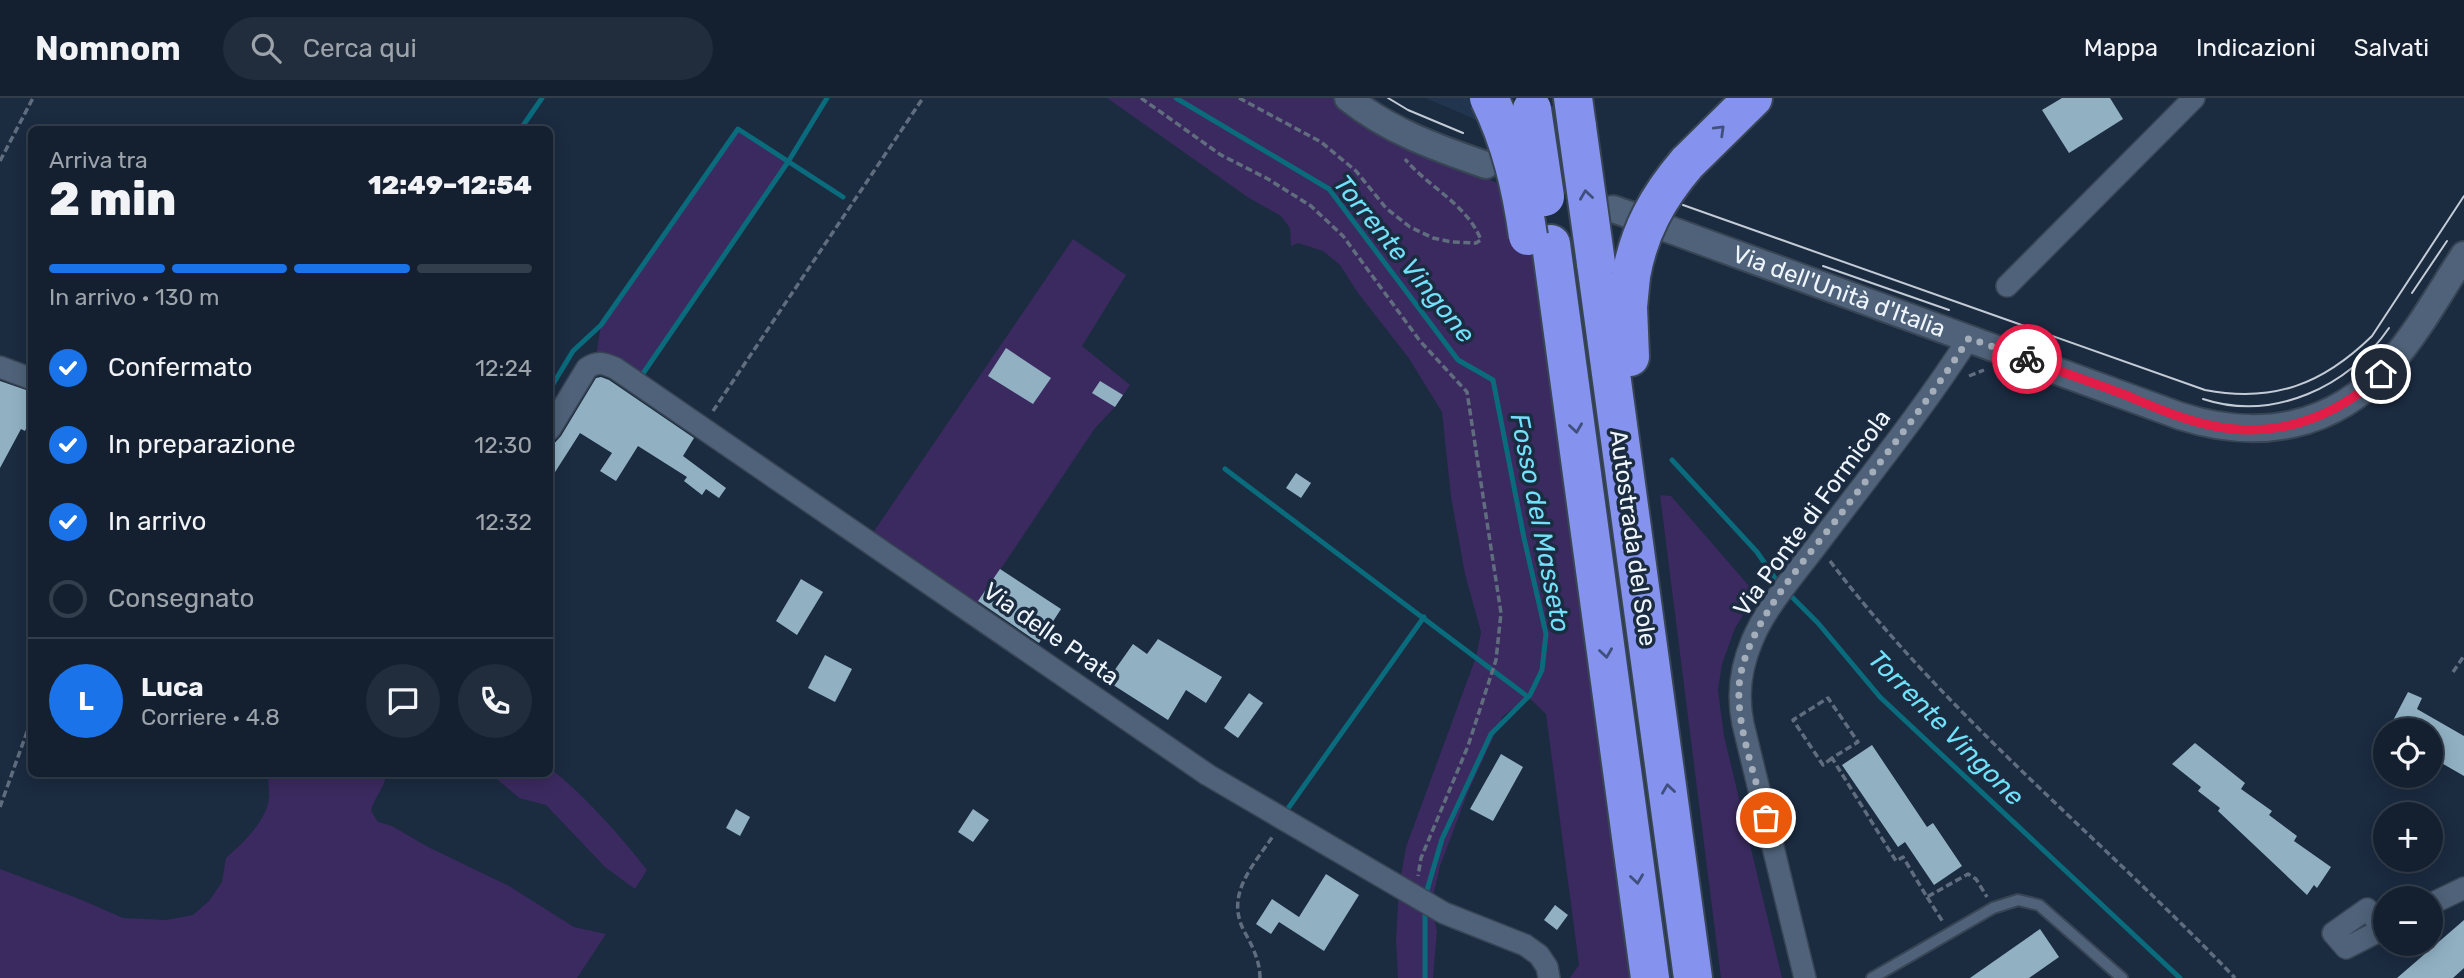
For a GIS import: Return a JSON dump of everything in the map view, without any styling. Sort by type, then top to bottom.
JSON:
[{"type":"highway","points":[[1489,98],[1511,149],[1540,240]]},
{"type":"highway","points":[[1642,600],[1642,465],[1629,337],[1631,276],[1645,224],[1657,201],[1687,163],[1753,98]]},
{"type":"highway","points":[[1532,103],[1540,240]]},
{"type":"highway","name":"Autostrada del Sole","points":[[1575,112],[1693,978]]},
{"type":"highway","name":"Autostrada del Sole","points":[[1540,240],[1538,293],[1567,360],[1650,978]]},
{"type":"street","points":[[1348,98],[1370,115],[1403,133],[1486,165]]},
{"type":"street","points":[[2007,286],[2194,98]]},
{"type":"street","name":"Via dell'Unità d'Italia","points":[[1668,229],[2199,422],[2240,429],[2283,427],[2334,409],[2373,382],[2401,350],[2464,255]]},
{"type":"street","name":"Via Ponte di Formicola","points":[[1805,978],[1745,734],[1739,686],[1745,659],[1756,633],[1772,607],[1932,393],[1969,338]]},
{"type":"street","name":"Via delle Prata","points":[[553,424],[587,368],[602,362],[615,368],[1208,775],[1444,913],[1525,945],[1539,955],[1547,967],[1549,978]]},
{"type":"street","points":[[0,367],[28,378]]},
{"type":"street","points":[[2443,898],[2464,888]]},
{"type":"lane","points":[[1872,978],[1993,908],[2018,900],[2039,905],[2122,978]]},
{"type":"path","points":[[0,161],[33,98]]},
{"type":"path","points":[[703,427],[923,98]]},
{"type":"path","points":[[1140,98],[1221,155],[1268,179],[1311,206],[1343,236],[1420,341],[1467,392],[1499,600],[1500,624],[1496,660],[1468,747],[1421,858],[1415,897]]},
{"type":"path","points":[[1239,98],[1321,142],[1356,171],[1386,208],[1410,227],[1433,238],[1452,242],[1476,243],[1481,240],[1477,230],[1455,204],[1419,175],[1405,159],[1405,155],[1409,155]]},
{"type":"path","points":[[1963,380],[1992,368]]},
{"type":"path","points":[[1818,545],[1868,611],[2014,766],[2235,978]]},
{"type":"path","points":[[2453,673],[2464,656]]},
{"type":"path","points":[[1828,698],[1858,742],[1832,758],[1823,765],[1793,720],[1828,698]]},
{"type":"path","points":[[0,807],[28,729]]},
{"type":"path","points":[[1832,758],[1896,861],[1903,857],[1950,932]]},
{"type":"path","points":[[1260,978],[1253,948],[1237,918],[1237,902],[1242,883],[1283,819]]},
{"type":"path","points":[[1927,897],[1968,874],[1976,879],[1993,908]]},
{"type":"shaded area","points":[[1107,98],[1348,98],[1486,165],[1490,180],[1521,193],[1538,293],[1567,360],[1650,978],[1570,978],[1579,965],[1546,714],[1528,697],[1503,716],[1468,792],[1440,866],[1431,905],[1437,931],[1433,978],[1398,978],[1396,941],[1399,887],[1406,847],[1476,657],[1481,632],[1465,574],[1451,497],[1442,412],[1408,357],[1358,293],[1340,265],[1323,251],[1298,243],[1291,246],[1290,228],[1281,216],[1249,198]]},
{"type":"shaded area","points":[[1425,98],[1474,98],[1483,123],[1449,108]]},
{"type":"shaded area","points":[[738,129],[788,162],[642,375],[595,363],[601,325]]},
{"type":"shaded area","points":[[1073,239],[1126,275],[1082,346],[1130,385],[1115,407],[1095,428],[972,612],[868,540]]},
{"type":"shaded area","points":[[1660,495],[1671,496],[1756,594],[1735,628],[1722,664],[1718,690],[1724,736],[1782,978],[1721,978]]},
{"type":"shaded area","points":[[553,771],[602,816],[647,870],[635,889],[605,867],[546,805],[519,798],[494,777],[553,777]]},
{"type":"shaded area","points":[[268,777],[385,777],[371,811],[378,822],[392,826],[428,847],[509,886],[574,927],[606,934],[577,978],[0,978],[0,869],[123,918],[166,920],[193,915],[209,901],[222,882],[226,858],[250,835],[264,814],[269,799]]},
{"type":"building","points":[[2062,98],[2110,98],[2123,119],[2069,153],[2042,110]]},
{"type":"building","points":[[1006,348],[1051,378],[1033,404],[988,376]]},
{"type":"building","points":[[596,378],[609,380],[694,438],[683,456],[726,488],[719,498],[706,489],[702,495],[684,481],[687,477],[638,446],[616,481],[600,471],[612,453],[580,433],[553,475],[553,445]]},
{"type":"building","points":[[0,381],[28,391],[28,424],[25,431],[21,429],[0,468]]},
{"type":"building","points":[[1100,381],[1123,395],[1115,407],[1092,393]]},
{"type":"building","points":[[1296,473],[1311,483],[1301,498],[1286,488]]},
{"type":"building","points":[[1000,569],[1061,609],[1039,643],[978,601]]},
{"type":"building","points":[[801,579],[823,592],[797,635],[776,621]]},
{"type":"building","points":[[1158,639],[1222,677],[1206,703],[1186,690],[1168,720],[1107,681],[1133,644],[1147,654]]},
{"type":"building","points":[[825,655],[852,669],[835,702],[808,688]]},
{"type":"building","points":[[2408,692],[2422,698],[2417,709],[2433,718],[2394,718]]},
{"type":"building","points":[[1249,693],[1263,703],[1238,738],[1224,728]]},
{"type":"building","points":[[2443,724],[2464,736],[2464,776],[2443,764]]},
{"type":"building","points":[[2195,743],[2245,783],[2241,789],[2272,811],[2269,815],[2297,836],[2294,841],[2331,867],[2317,888],[2314,885],[2307,895],[2218,811],[2220,808],[2198,791],[2201,787],[2172,764]]},
{"type":"building","points":[[1872,745],[1927,827],[1933,823],[1962,866],[1934,885],[1905,842],[1898,847],[1842,765]]},
{"type":"building","points":[[1501,754],[1523,767],[1493,821],[1470,809]]},
{"type":"building","points":[[736,809],[750,817],[740,836],[726,828]]},
{"type":"building","points":[[973,809],[989,820],[973,842],[958,832]]},
{"type":"building","points":[[1326,874],[1359,895],[1324,951],[1279,922],[1271,934],[1256,924],[1272,899],[1299,917]]},
{"type":"building","points":[[1555,905],[1568,915],[1557,930],[1544,920]]},
{"type":"building","points":[[2464,920],[2464,968],[2453,978],[2397,978],[2422,956],[2443,956],[2443,938]]},
{"type":"building","points":[[2040,929],[2059,957],[2029,978],[1970,978]]},
{"type":"waterway","points":[[523,126],[542,98]]},
{"type":"waterway","points":[[642,375],[788,162],[827,98]]},
{"type":"waterway","name":"Fosso del Masseto","points":[[1176,98],[1329,189],[1458,360],[1493,380],[1546,634],[1542,670],[1530,695],[1491,734],[1442,839],[1425,897]]},
{"type":"waterway","points":[[553,384],[573,351],[601,325],[738,129],[843,197]]},
{"type":"waterway","name":"Torrente Vingone","points":[[1672,460],[1757,552],[1779,584]]},
{"type":"waterway","points":[[1225,469],[1528,697]]},
{"type":"waterway","name":"Torrente Vingone","points":[[1788,593],[1818,623],[1880,697],[2180,978]]},
{"type":"waterway","points":[[1289,807],[1424,617]]},
{"type":"waterway","name":"Fosso del Masseto","points":[[1425,907],[1425,978]]},
{"type":"tram line","points":[[1388,98],[1408,110],[1463,133]]},
{"type":"tram line","points":[[1683,205],[2205,390],[2253,394],[2296,386],[2316,378],[2354,353],[2372,336],[2464,196]]},
{"type":"tram line","points":[[2412,293],[2447,241]]},
{"type":"tram line","points":[[1823,266],[1949,310]]},
{"type":"tram line","points":[[2203,399],[2229,405],[2256,406],[2307,394],[2353,367],[2389,328]]},
{"type":"way so far","points":[[1766,818],[1745,734],[1739,686],[1749,646],[1756,633],[1782,592],[1932,393],[1969,338],[2027,359]]},
{"type":"route","points":[[2027,359],[2180,416],[2215,426],[2240,429],[2283,427],[2325,414],[2354,396],[2381,374]]}]
